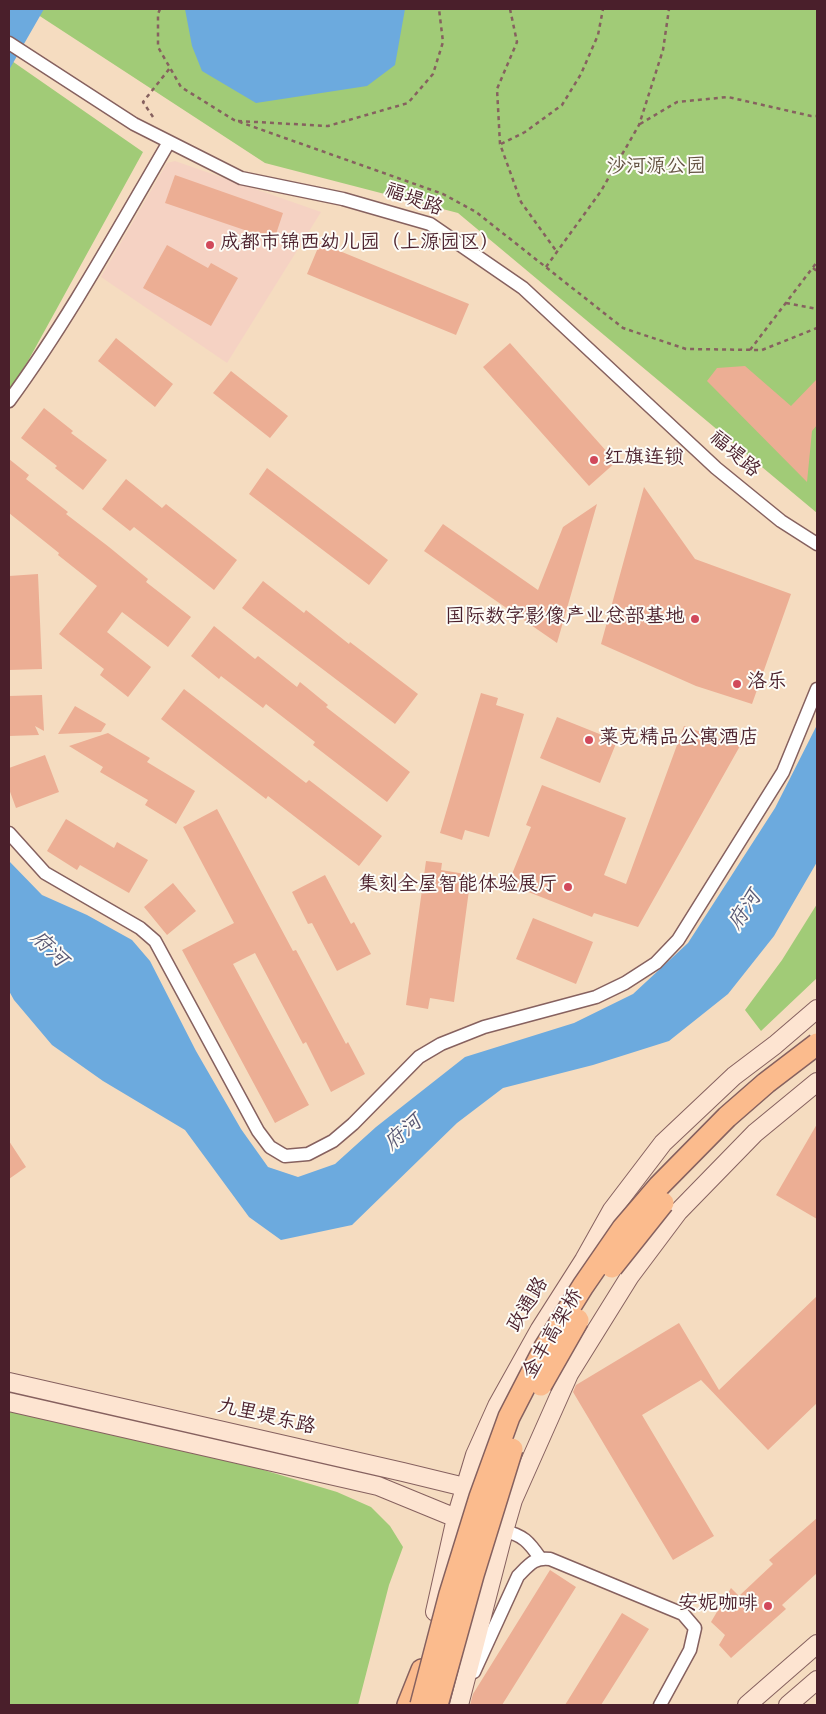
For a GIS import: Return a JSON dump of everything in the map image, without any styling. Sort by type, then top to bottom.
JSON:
[{"type":"highway","name":"金丰高架桥","points":[[422,1705],[450,1594],[480,1496],[509,1417],[545,1347],[583,1286],[623,1228],[659,1186],[727,1117],[766,1083],[817,1044]]},
{"type":"highway","name":"金丰高架桥","points":[[437,1705],[473,1575],[516,1435],[534,1397],[585,1308],[601,1282],[658,1208],[746,1117],[817,1059]]},
{"type":"highway","points":[[408,1705],[422,1670]]},
{"type":"main road","name":"政通路","points":[[414,1705],[456,1518],[475,1455],[497,1406],[540,1329],[584,1260],[612,1210],[663,1143],[734,1076],[775,1045],[817,1009]]},
{"type":"main road","points":[[459,1705],[513,1500],[569,1374],[630,1276],[678,1212],[755,1132],[817,1082]]},
{"type":"main road","name":"九里堤东路","points":[[9,1382],[465,1487],[513,1500]]},
{"type":"main road","points":[[9,1402],[378,1486],[456,1518],[504,1531]]},
{"type":"main road","points":[[747,1705],[817,1644]]},
{"type":"main road","points":[[788,1705],[817,1680]]},
{"type":"street","name":"福堤路","points":[[9,43],[134,124],[241,178],[343,199],[430,224],[523,288],[716,468],[781,521],[817,544]]},
{"type":"street","points":[[9,401],[37,361],[91,274],[169,142]]},
{"type":"street","points":[[9,832],[45,873],[140,928],[155,941],[258,1131],[270,1147],[286,1156],[308,1154],[333,1142],[419,1057],[441,1044],[484,1027],[596,997],[625,983],[656,963],[678,940],[783,772],[817,689]]},
{"type":"street","points":[[504,1531],[516,1534],[530,1543],[540,1558]]},
{"type":"street","points":[[465,1705],[470,1682],[518,1576],[530,1564],[540,1558],[550,1559],[683,1614],[695,1628],[690,1650],[660,1705]]},
{"type":"path","points":[[160,9],[158,14],[158,47],[181,87],[234,120],[443,194],[476,212],[624,328],[686,349],[750,350],[762,350],[817,328]]},
{"type":"path","points":[[234,120],[328,126],[408,103],[433,74],[443,42],[439,9]]},
{"type":"path","points":[[510,9],[516,42],[497,89],[500,144],[521,202],[557,252]]},
{"type":"path","points":[[500,144],[525,132],[562,105],[584,66],[598,35],[603,9]]},
{"type":"path","points":[[546,267],[601,191],[639,125],[663,50],[669,9]]},
{"type":"path","points":[[153,118],[143,102],[170,68]]},
{"type":"path","points":[[639,125],[677,102],[728,97],[817,116]]},
{"type":"path","points":[[750,350],[817,262]]},
{"type":"path","points":[[813,268],[817,271]]},
{"type":"path","points":[[786,303],[817,309]]},
{"type":"shaded area","name":"成都市锦西幼儿园（上源园区）","points":[[175,161],[321,212],[227,363],[101,277],[167,163]]},
{"type":"green space","name":"沙河源公园","points":[[29,9],[817,9],[817,513],[458,213],[265,163]]},
{"type":"green space","points":[[9,59],[143,152],[28,361],[9,391]]},
{"type":"green space","points":[[817,904],[817,978],[761,1031],[745,1010],[782,960]]},
{"type":"green space","points":[[9,1411],[257,1468],[337,1492],[371,1507],[390,1526],[403,1547],[389,1585],[358,1705],[9,1705]]},
{"type":"water","points":[[9,9],[44,9],[9,70]]},
{"type":"water","points":[[185,9],[405,9],[395,65],[367,86],[256,103],[202,71],[192,46]]},
{"type":"water","name":"府河","points":[[817,725],[817,862],[774,936],[728,994],[669,1041],[593,1065],[503,1088],[457,1123],[352,1225],[281,1240],[249,1217],[185,1130],[103,1081],[52,1045],[14,1000],[9,991],[9,861],[42,895],[87,915],[132,940],[150,961],[196,1051],[241,1129],[268,1167],[298,1177],[335,1164],[376,1127],[465,1057],[574,1023],[633,994],[688,943],[775,808]]},
{"type":"building","points":[[175,175],[283,213],[274,240],[165,203]]},
{"type":"building","points":[[320,243],[469,304],[456,335],[307,274]]},
{"type":"building","points":[[167,245],[208,268],[211,263],[238,278],[211,326],[143,288]]},
{"type":"building","points":[[116,338],[173,384],[155,407],[98,361]]},
{"type":"building","points":[[510,343],[616,462],[589,486],[483,367]]},
{"type":"building","points":[[745,366],[791,406],[817,379],[817,425],[812,431],[807,482],[707,381],[717,368]]},
{"type":"building","points":[[231,371],[288,416],[270,438],[213,393]]},
{"type":"building","points":[[44,408],[73,431],[71,433],[107,460],[83,490],[55,468],[57,466],[21,438]]},
{"type":"building","points":[[9,459],[29,475],[26,479],[68,512],[66,514],[148,579],[146,582],[191,617],[168,647],[122,612],[107,632],[151,667],[128,697],[100,675],[104,669],[59,634],[97,586],[9,513]]},
{"type":"building","points":[[267,468],[388,560],[369,585],[249,494]]},
{"type":"building","points":[[126,479],[162,508],[166,504],[237,560],[214,590],[134,527],[130,531],[102,509]]},
{"type":"building","name":"国际数字影像产业总部基地","points":[[644,487],[695,559],[791,594],[752,704],[696,686],[601,644]]},
{"type":"building","points":[[597,504],[557,643],[424,551],[443,524],[538,590],[563,527]]},
{"type":"building","points":[[38,574],[42,669],[9,670],[9,576]]},
{"type":"building","points":[[263,581],[304,613],[306,610],[349,644],[350,642],[418,694],[395,724],[242,608]]},
{"type":"building","points":[[214,626],[255,659],[258,656],[297,687],[300,682],[328,705],[326,707],[410,772],[387,802],[313,745],[315,742],[266,704],[263,708],[221,676],[219,679],[191,656]]},
{"type":"building","points":[[184,689],[306,783],[309,780],[382,836],[359,866],[268,796],[266,799],[161,719]]},
{"type":"building","points":[[481,693],[498,698],[496,705],[524,714],[489,837],[465,830],[462,840],[440,833]]},
{"type":"building","points":[[42,695],[44,731],[35,726],[39,735],[9,736],[9,696]]},
{"type":"building","points":[[75,706],[106,724],[101,732],[58,734]]},
{"type":"building","points":[[557,717],[617,741],[600,783],[540,758]]},
{"type":"building","points":[[684,726],[740,746],[638,927],[594,913],[592,917],[508,884],[531,827],[526,825],[542,785],[626,818],[604,875],[626,884]]},
{"type":"building","points":[[108,733],[150,758],[147,762],[195,791],[176,824],[145,805],[148,800],[100,772],[103,767],[69,746]]},
{"type":"building","points":[[45,755],[59,792],[16,808],[9,789],[9,768]]},
{"type":"building","points":[[217,809],[293,951],[296,950],[346,1044],[348,1042],[365,1074],[331,1092],[306,1042],[303,1044],[255,953],[233,964],[309,1105],[275,1123],[182,950],[234,923],[183,827]]},
{"type":"building","points":[[66,819],[114,848],[117,842],[148,860],[129,893],[80,865],[77,870],[47,851]]},
{"type":"building","points":[[426,861],[442,863],[441,870],[471,875],[454,1002],[430,998],[428,1009],[406,1005]]},
{"type":"building","points":[[325,875],[351,924],[354,922],[371,954],[337,971],[312,923],[308,924],[292,892]]},
{"type":"building","points":[[173,883],[196,911],[167,935],[144,907]]},
{"type":"building","points":[[533,918],[593,942],[576,984],[516,959]]},
{"type":"building","points":[[817,1124],[817,1219],[776,1195]]},
{"type":"building","points":[[9,1141],[26,1167],[9,1179]]},
{"type":"building","points":[[817,1296],[817,1403],[768,1450],[701,1380],[642,1415],[714,1536],[673,1560],[573,1392],[576,1385],[679,1323],[719,1390]]},
{"type":"building","points":[[817,1518],[817,1573],[782,1605],[786,1609],[731,1658],[719,1645],[725,1635],[711,1622],[731,1588],[739,1596],[773,1564],[769,1560]]},
{"type":"building","points":[[550,1570],[576,1587],[502,1705],[470,1705],[473,1694]]},
{"type":"building","points":[[622,1613],[649,1629],[601,1705],[565,1705]]},
{"type":"place","name":"成都市锦西幼儿园（上源园区）","points":[[210,245]]},
{"type":"place","name":"红旗连锁","points":[[594,460]]},
{"type":"place","name":"国际数字影像产业总部基地","points":[[695,619]]},
{"type":"place","name":"洛乐","points":[[737,684]]},
{"type":"place","name":"莱克精品公寓酒店","points":[[589,740]]},
{"type":"place","name":"集刻全屋智能体验展厅","points":[[568,887]]},
{"type":"place","name":"安妮咖啡","points":[[768,1606]]}]
